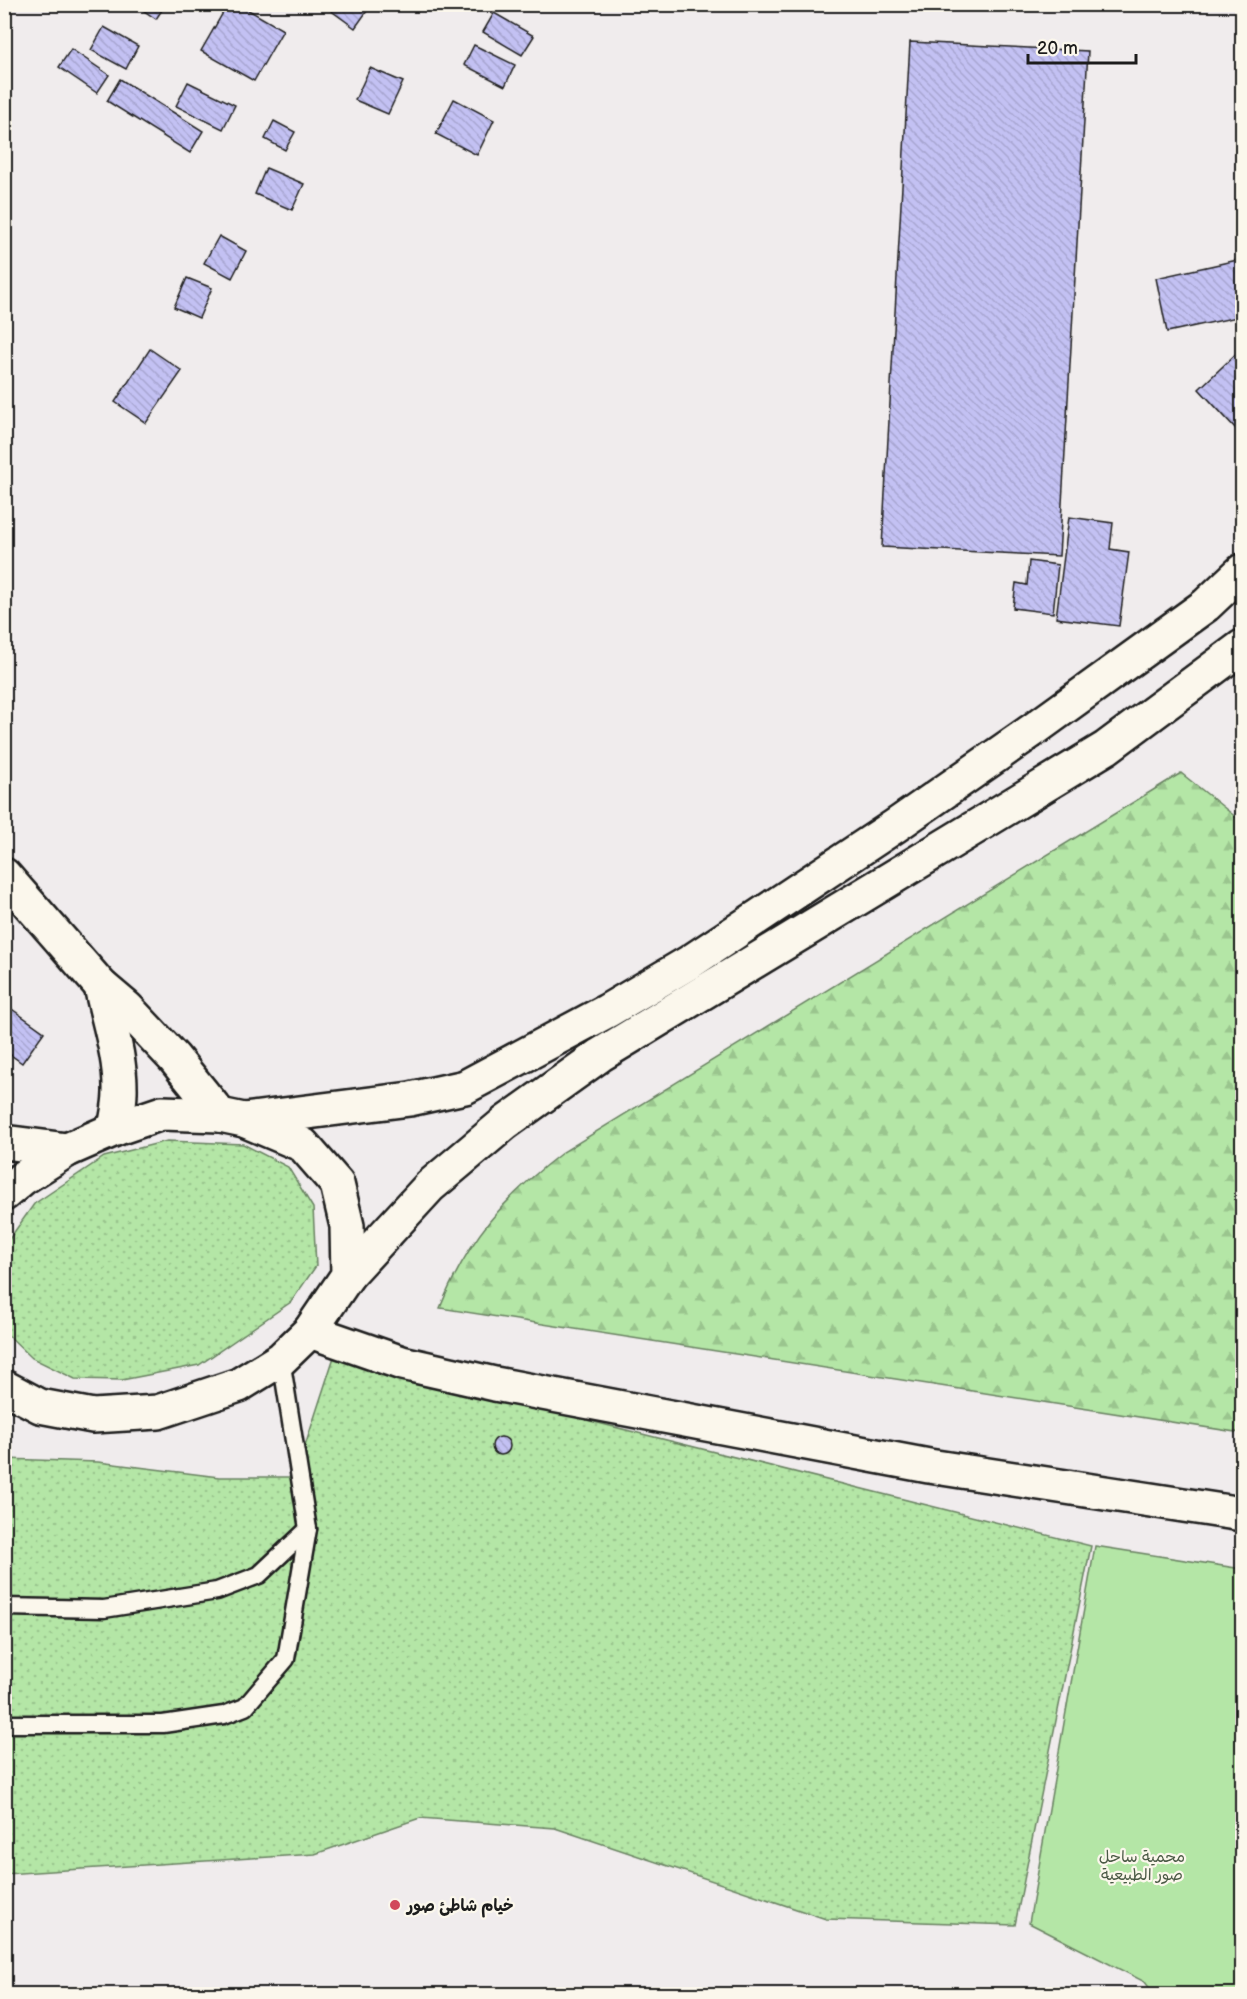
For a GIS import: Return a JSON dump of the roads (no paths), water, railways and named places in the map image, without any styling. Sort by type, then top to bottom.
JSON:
[{"type":"main road","points":[[4,1194],[23,1178],[67,1150],[115,1129],[162,1113],[232,1118],[410,1099],[465,1087],[607,1011],[690,962],[774,908],[969,775],[1206,605],[1242,571]]},
{"type":"main road","points":[[4,1387],[40,1406],[93,1416],[158,1412],[239,1385],[280,1359],[310,1331],[348,1275],[430,1186],[505,1123],[600,1055],[1106,748],[1242,647]]},
{"type":"main road","points":[[4,875],[101,986],[127,1008],[232,1118],[303,1145],[337,1184],[347,1226],[348,1275]]},
{"type":"main road","points":[[101,986],[119,1074],[120,1092],[115,1129]]},
{"type":"main road","points":[[4,1142],[67,1150]]},
{"type":"main road","points":[[310,1331],[402,1363],[495,1384],[929,1466],[1242,1514]]},
{"type":"lane","points":[[4,1724],[163,1724],[224,1715],[245,1707],[286,1659],[308,1529],[280,1359]]},
{"type":"lane","points":[[4,1608],[104,1609],[217,1591],[259,1575],[308,1529]]},
{"type":"place","name":"خيام شاطئ صور","points":[[395,1905]]},
{"type":"park label","name":"محمية ساحل صور الطبيعية","points":[[1142,1865]]}]
